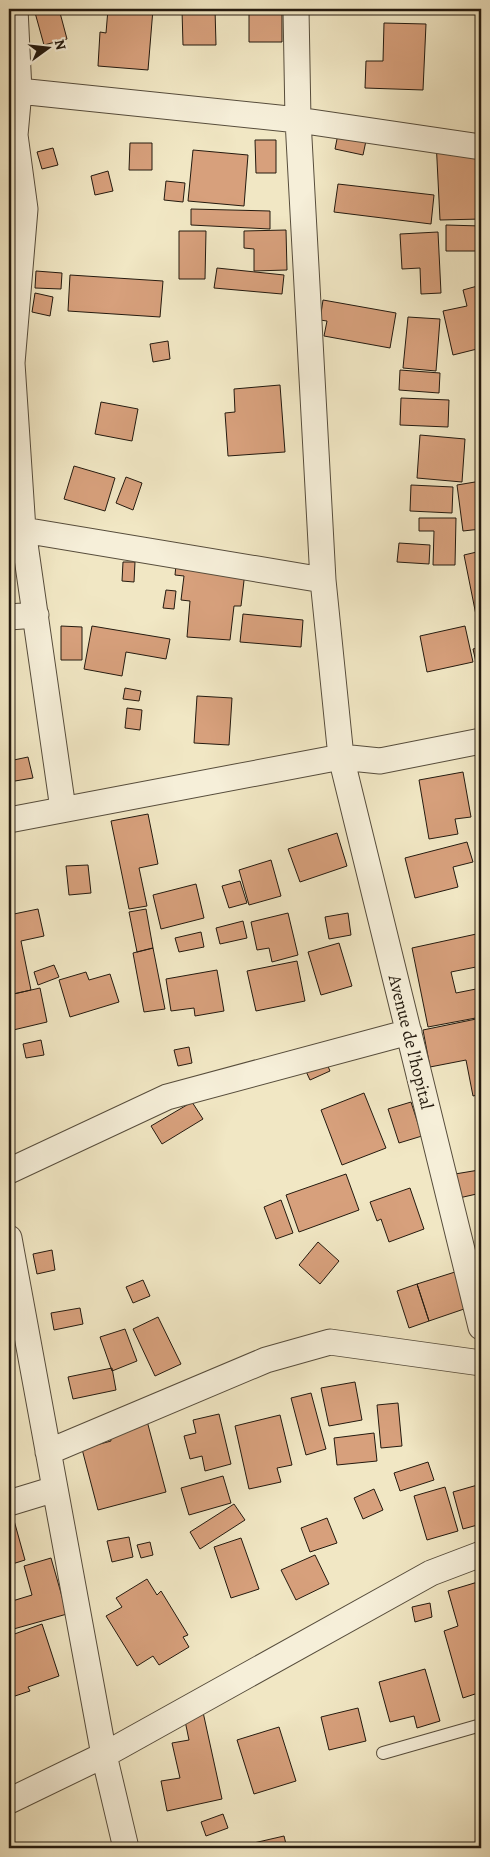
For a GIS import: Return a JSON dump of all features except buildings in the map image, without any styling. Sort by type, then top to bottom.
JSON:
[{"type":"street","points":[[15,9],[15,135],[25,209],[12,363],[23,530],[63,809]]},
{"type":"street","name":"Avenue de l'hopital","points":[[296,9],[298,120],[323,580],[341,757],[481,1327]]},
{"type":"street","points":[[14,91],[298,120],[481,147]]},
{"type":"street","points":[[23,530],[323,580]]},
{"type":"street","points":[[9,617],[36,614]]},
{"type":"street","points":[[9,820],[341,757],[380,761],[481,742]]},
{"type":"street","points":[[9,1171],[167,1097],[409,1032]]},
{"type":"street","points":[[9,1238],[104,1754],[126,1848]]},
{"type":"street","points":[[48,1452],[266,1360],[330,1342],[481,1363]]},
{"type":"street","points":[[9,1503],[55,1489]]},
{"type":"street","points":[[9,1801],[104,1754],[431,1573],[481,1554]]},
{"type":"lane","points":[[383,1753],[481,1725]]}]
